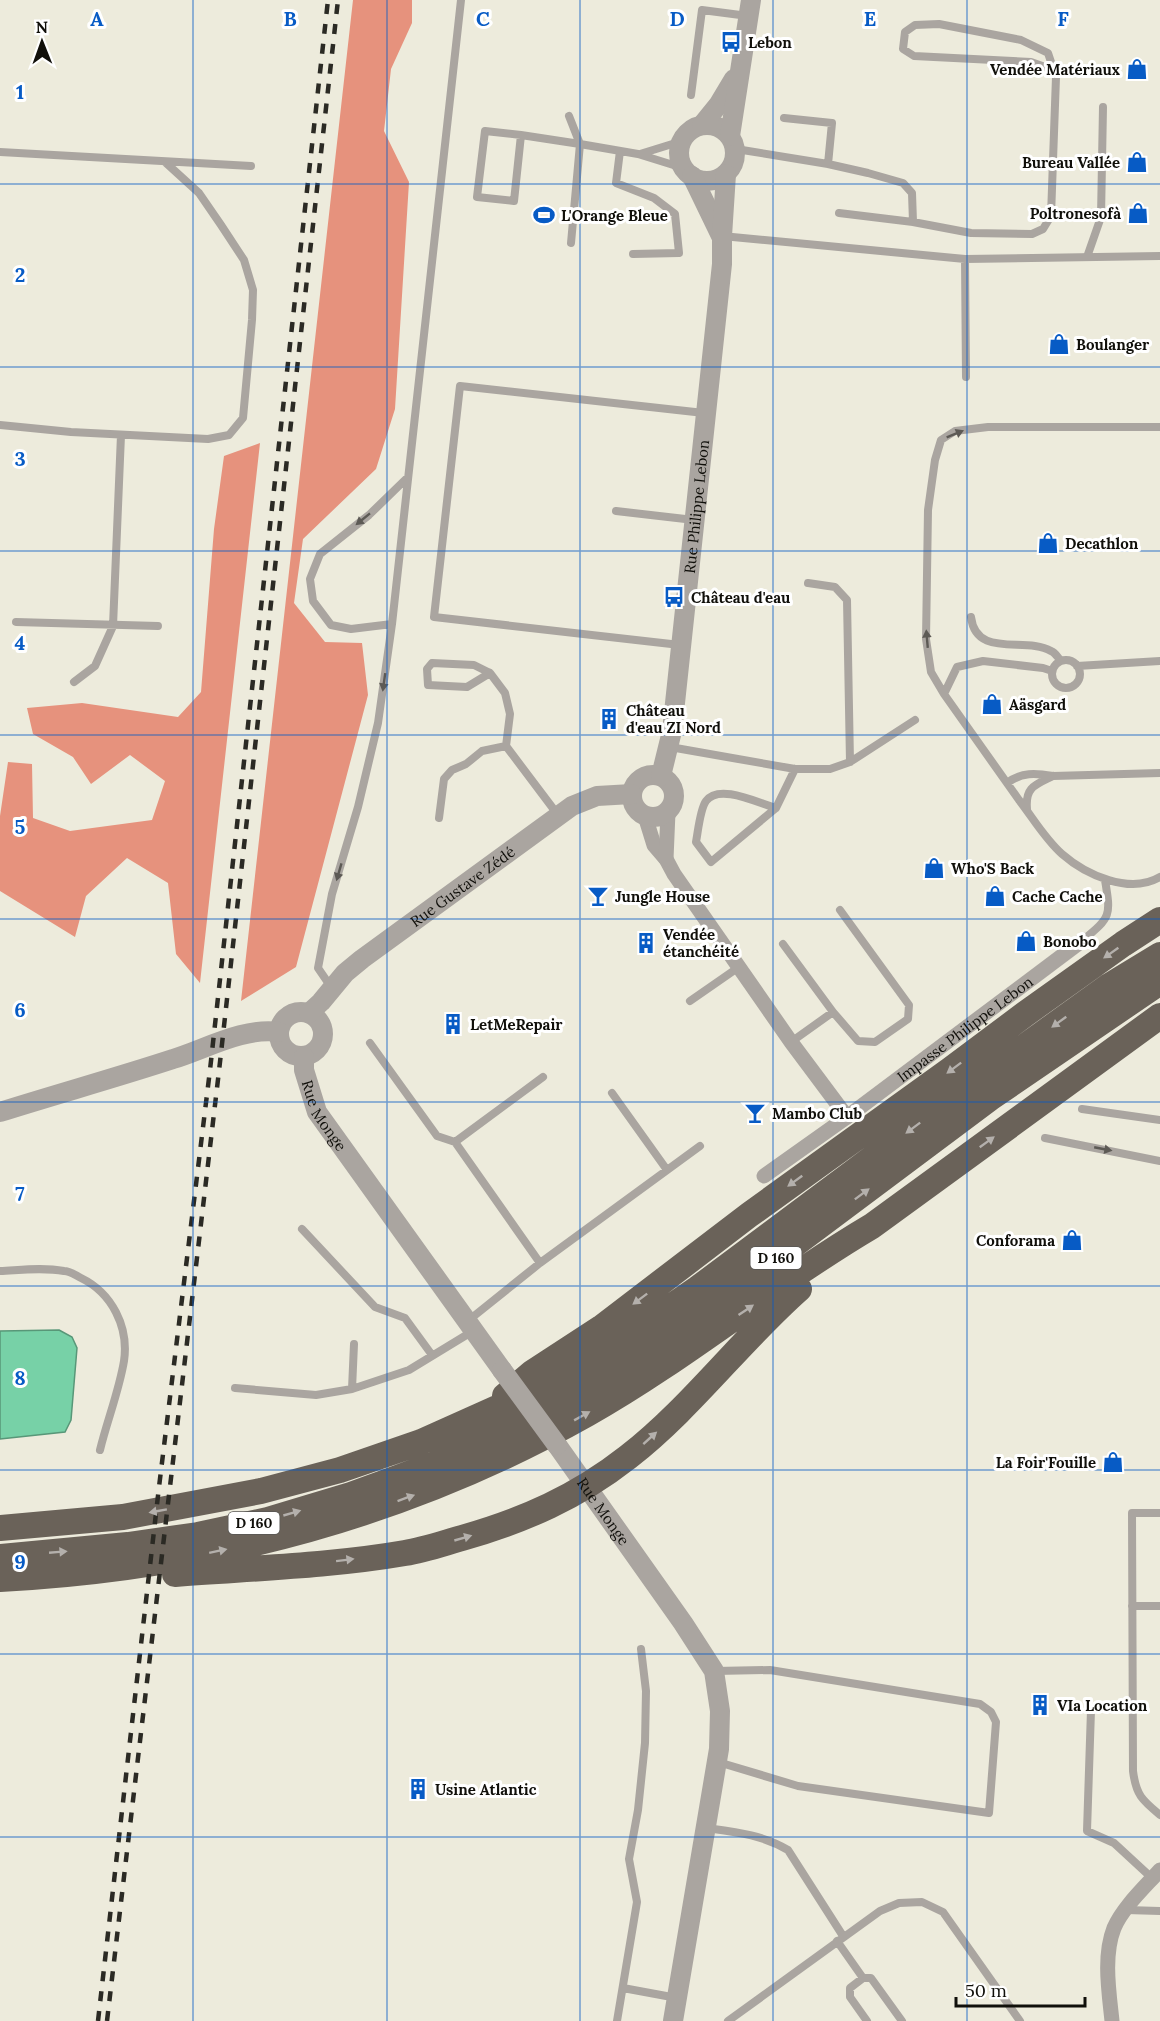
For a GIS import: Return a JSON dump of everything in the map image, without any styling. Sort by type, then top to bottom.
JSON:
[{"type":"highway","points":[[484,1414],[532,1373],[601,1328],[749,1215],[1025,1014],[1160,920]]},
{"type":"highway","name":"D 160","points":[[0,1557],[128,1545],[198,1535],[267,1520],[351,1495],[433,1465],[494,1437],[594,1384],[651,1348],[801,1240],[1109,986],[1160,955]]},
{"type":"highway","name":"D 160","points":[[0,1528],[123,1517],[261,1491],[350,1467],[421,1442],[544,1387],[593,1361],[984,1090],[1160,981]]},
{"type":"highway","points":[[57,1576],[88,1580],[337,1562],[407,1553],[502,1526],[548,1508],[587,1487],[629,1456],[687,1404],[776,1310],[872,1226],[1160,1016]]},
{"type":"highway","points":[[0,1579],[57,1576],[180,1559],[263,1542],[331,1524],[441,1486],[481,1469],[588,1413],[633,1386],[827,1253],[872,1226]]},
{"type":"street","points":[[733,143],[718,127],[702,125],[694,128],[682,141],[679,150],[688,172],[700,180],[710,181],[726,174],[732,167],[735,158],[733,143],[741,66],[750,8]]},
{"type":"street","points":[[702,125],[719,104],[741,66]]},
{"type":"street","name":"Rue Philippe Lebon","points":[[688,172],[722,236]]},
{"type":"street","name":"Rue Philippe Lebon","points":[[661,776],[668,747],[681,645],[722,264],[726,174]]},
{"type":"street","points":[[645,816],[656,818],[668,812],[672,807],[675,795],[670,783],[661,776],[645,776],[639,780],[632,794],[633,805],[645,816],[654,845],[666,859],[674,874],[791,1042],[847,1117]]},
{"type":"street","name":"Rue Gustave Zédé","points":[[309,1013],[362,959],[558,816],[583,800],[597,796],[632,794]]},
{"type":"street","points":[[666,859],[668,812]]},
{"type":"street","name":"Impasse Philippe Lebon","points":[[764,1176],[847,1117],[1083,940]]},
{"type":"street","points":[[309,1013],[321,1023],[324,1037],[317,1050],[304,1057],[297,1057],[281,1045],[280,1025],[290,1015],[309,1013]]},
{"type":"street","points":[[0,1112],[171,1060],[242,1035],[266,1030],[279,1032]]},
{"type":"street","name":"Rue Monge","points":[[304,1057],[304,1070],[317,1112],[587,1487],[714,1671],[720,1711],[719,1749],[673,2021]]},
{"type":"street","points":[[1112,2021],[1109,1948],[1114,1927],[1158,1872]]},
{"type":"lane","points":[[332,987],[318,968],[332,894],[358,807],[378,723],[392,624],[406,479],[461,0]]},
{"type":"lane","points":[[691,95],[702,10],[750,8]]},
{"type":"lane","points":[[839,213],[913,222],[971,233],[1032,234],[1043,229],[1051,216],[1056,77],[1048,53],[1021,40],[939,24],[915,25],[905,32],[903,49],[914,56],[1031,62],[1051,69],[1056,77]]},
{"type":"lane","points":[[1087,257],[1101,217],[1103,107]]},
{"type":"lane","points":[[569,116],[580,144],[571,243]]},
{"type":"lane","points":[[784,118],[832,123],[828,164]]},
{"type":"lane","points":[[521,135],[514,201],[477,197],[485,131],[521,135],[638,154],[688,172]]},
{"type":"lane","points":[[638,154],[682,141]]},
{"type":"lane","points":[[733,143],[903,183],[912,193],[913,222]]},
{"type":"lane","points":[[620,151],[616,183],[654,198],[675,214],[679,253],[633,254]]},
{"type":"lane","points":[[0,152],[251,166]]},
{"type":"lane","points":[[0,425],[121,435],[208,439],[229,435],[243,418],[253,290],[244,260],[199,193],[165,162]]},
{"type":"lane","points":[[722,236],[965,259],[1160,256]]},
{"type":"lane","points":[[965,259],[966,377]]},
{"type":"lane","points":[[681,645],[434,616],[460,386],[706,413]]},
{"type":"lane","points":[[1160,427],[988,427],[955,431],[941,440],[935,460],[928,510],[926,639],[931,672],[944,694],[1007,783],[1061,853],[1082,869],[1105,880],[1132,884],[1160,877]]},
{"type":"lane","points":[[74,682],[95,666],[113,626],[121,435]]},
{"type":"lane","points":[[392,624],[351,629],[332,625],[313,601],[310,579],[320,554],[369,515],[406,479]]},
{"type":"lane","points":[[616,512],[694,520]]},
{"type":"lane","points":[[808,583],[835,587],[847,600],[850,762]]},
{"type":"lane","points":[[971,617],[975,631],[984,640],[1052,651],[1061,661]]},
{"type":"lane","points":[[16,622],[158,626]]},
{"type":"lane","points":[[944,694],[957,667],[983,661],[1052,671]]},
{"type":"lane","points":[[1077,666],[1079,678],[1070,687],[1054,681],[1052,671],[1061,661],[1070,661],[1077,666],[1160,661]]},
{"type":"lane","points":[[490,673],[467,687],[428,685],[427,669],[432,663],[474,665],[490,673],[505,693],[510,714],[506,746],[558,816]]},
{"type":"lane","points":[[668,747],[795,769],[830,769],[850,762],[915,720]]},
{"type":"lane","points":[[439,818],[444,779],[452,770],[465,764],[482,751],[506,746]]},
{"type":"lane","points":[[776,808],[723,792],[712,795],[705,802],[696,842],[711,862],[776,808],[795,769]]},
{"type":"lane","points":[[1007,783],[1023,774],[1038,773],[1053,776],[1160,773]]},
{"type":"lane","points":[[1027,810],[1026,797],[1032,786],[1053,776]]},
{"type":"lane","points":[[1083,940],[1105,922],[1109,906],[1105,880]]},
{"type":"lane","points":[[783,944],[858,1041],[875,1042],[908,1018],[909,1005],[840,910]]},
{"type":"lane","points":[[690,1001],[739,967]]},
{"type":"lane","points":[[791,1042],[834,1012]]},
{"type":"lane","points":[[370,1043],[437,1136],[455,1142],[540,1263]]},
{"type":"lane","points":[[455,1142],[543,1077]]},
{"type":"lane","points":[[612,1093],[667,1170]]},
{"type":"lane","points":[[1082,1108],[1160,1120]]},
{"type":"lane","points":[[1045,1138],[1160,1161]]},
{"type":"lane","points":[[235,1388],[316,1395],[352,1389],[409,1370],[470,1326],[540,1263],[700,1146]]},
{"type":"lane","points":[[302,1229],[375,1307],[405,1318],[432,1355]]},
{"type":"lane","points":[[0,1271],[39,1269],[67,1271],[93,1284],[110,1301],[120,1319],[124,1336],[124,1360],[100,1450]]},
{"type":"lane","points":[[352,1389],[354,1344]]},
{"type":"lane","points":[[1160,1513],[1132,1513],[1133,1771],[1135,1787],[1141,1800],[1160,1815]]},
{"type":"lane","points":[[1132,1606],[1160,1606]]},
{"type":"lane","points":[[617,2021],[637,1902],[629,1859],[638,1810],[645,1743],[646,1691],[641,1649]]},
{"type":"lane","points":[[714,1671],[770,1670],[980,1704],[991,1712],[996,1722],[989,1813],[798,1786],[717,1762]]},
{"type":"lane","points":[[1091,1710],[1087,1831],[1114,1843],[1158,1872]]},
{"type":"lane","points":[[705,1828],[754,1835],[775,1842],[788,1850],[862,1978]]},
{"type":"lane","points":[[728,2021],[880,1911],[899,1903],[922,1902],[943,1912],[1020,2021]]},
{"type":"lane","points":[[1126,1910],[1160,1911]]},
{"type":"lane","points":[[867,2021],[850,1997],[850,1988],[862,1978],[871,1978],[902,2021]]},
{"type":"lane","points":[[623,1988],[677,1998]]},
{"type":"shaded area","points":[[353,0],[412,0],[412,23],[391,69],[384,131],[409,182],[395,409],[376,469],[303,539],[294,603],[325,642],[362,643],[368,695],[296,967],[241,1001]]},
{"type":"shaded area","points":[[260,443],[200,983],[176,954],[168,883],[127,858],[86,896],[75,937],[0,891],[0,816],[8,762],[32,764],[33,818],[70,831],[152,820],[165,781],[130,755],[91,784],[73,757],[33,734],[27,708],[82,703],[178,717],[201,692],[214,529],[224,456]]},
{"type":"shaded area","points":[[59,1330],[72,1337],[77,1348],[71,1420],[65,1432],[0,1439],[0,1331]]},
{"type":"railway","points":[[98,2021],[159,1487],[210,1070],[328,0]]},
{"type":"railway","points":[[107,2021],[219,1071],[338,0]]},
{"type":"place","name":"Lebon","points":[[731,42]]},
{"type":"place","name":"Vendée Matériaux","points":[[1137,69]]},
{"type":"place","name":"Bureau Vallée","points":[[1137,162]]},
{"type":"place","name":"Poltronesofà","points":[[1138,213]]},
{"type":"place","name":"L'Orange Bleue","points":[[544,215]]},
{"type":"place","name":"Boulanger","points":[[1059,344]]},
{"type":"place","name":"Decathlon","points":[[1048,543]]},
{"type":"place","name":"Château d'eau","points":[[674,597]]},
{"type":"place","name":"Aäsgard","points":[[992,704]]},
{"type":"place","name":"Château d'eau ZI Nord","points":[[609,719]]},
{"type":"place","name":"Who'S Back","points":[[934,868]]},
{"type":"place","name":"Jungle House","points":[[598,896]]},
{"type":"place","name":"Cache Cache","points":[[995,896]]},
{"type":"place","name":"Bonobo","points":[[1026,941]]},
{"type":"place","name":"Vendée étanchéité","points":[[646,943]]},
{"type":"place","name":"LetMeRepair","points":[[453,1024]]},
{"type":"place","name":"Mambo Club","points":[[755,1113]]},
{"type":"place","name":"Conforama","points":[[1072,1240]]},
{"type":"place","name":"La Foir'Fouille","points":[[1113,1462]]},
{"type":"place","name":"VIa Location","points":[[1040,1705]]},
{"type":"place","name":"Usine Atlantic","points":[[418,1789]]}]
